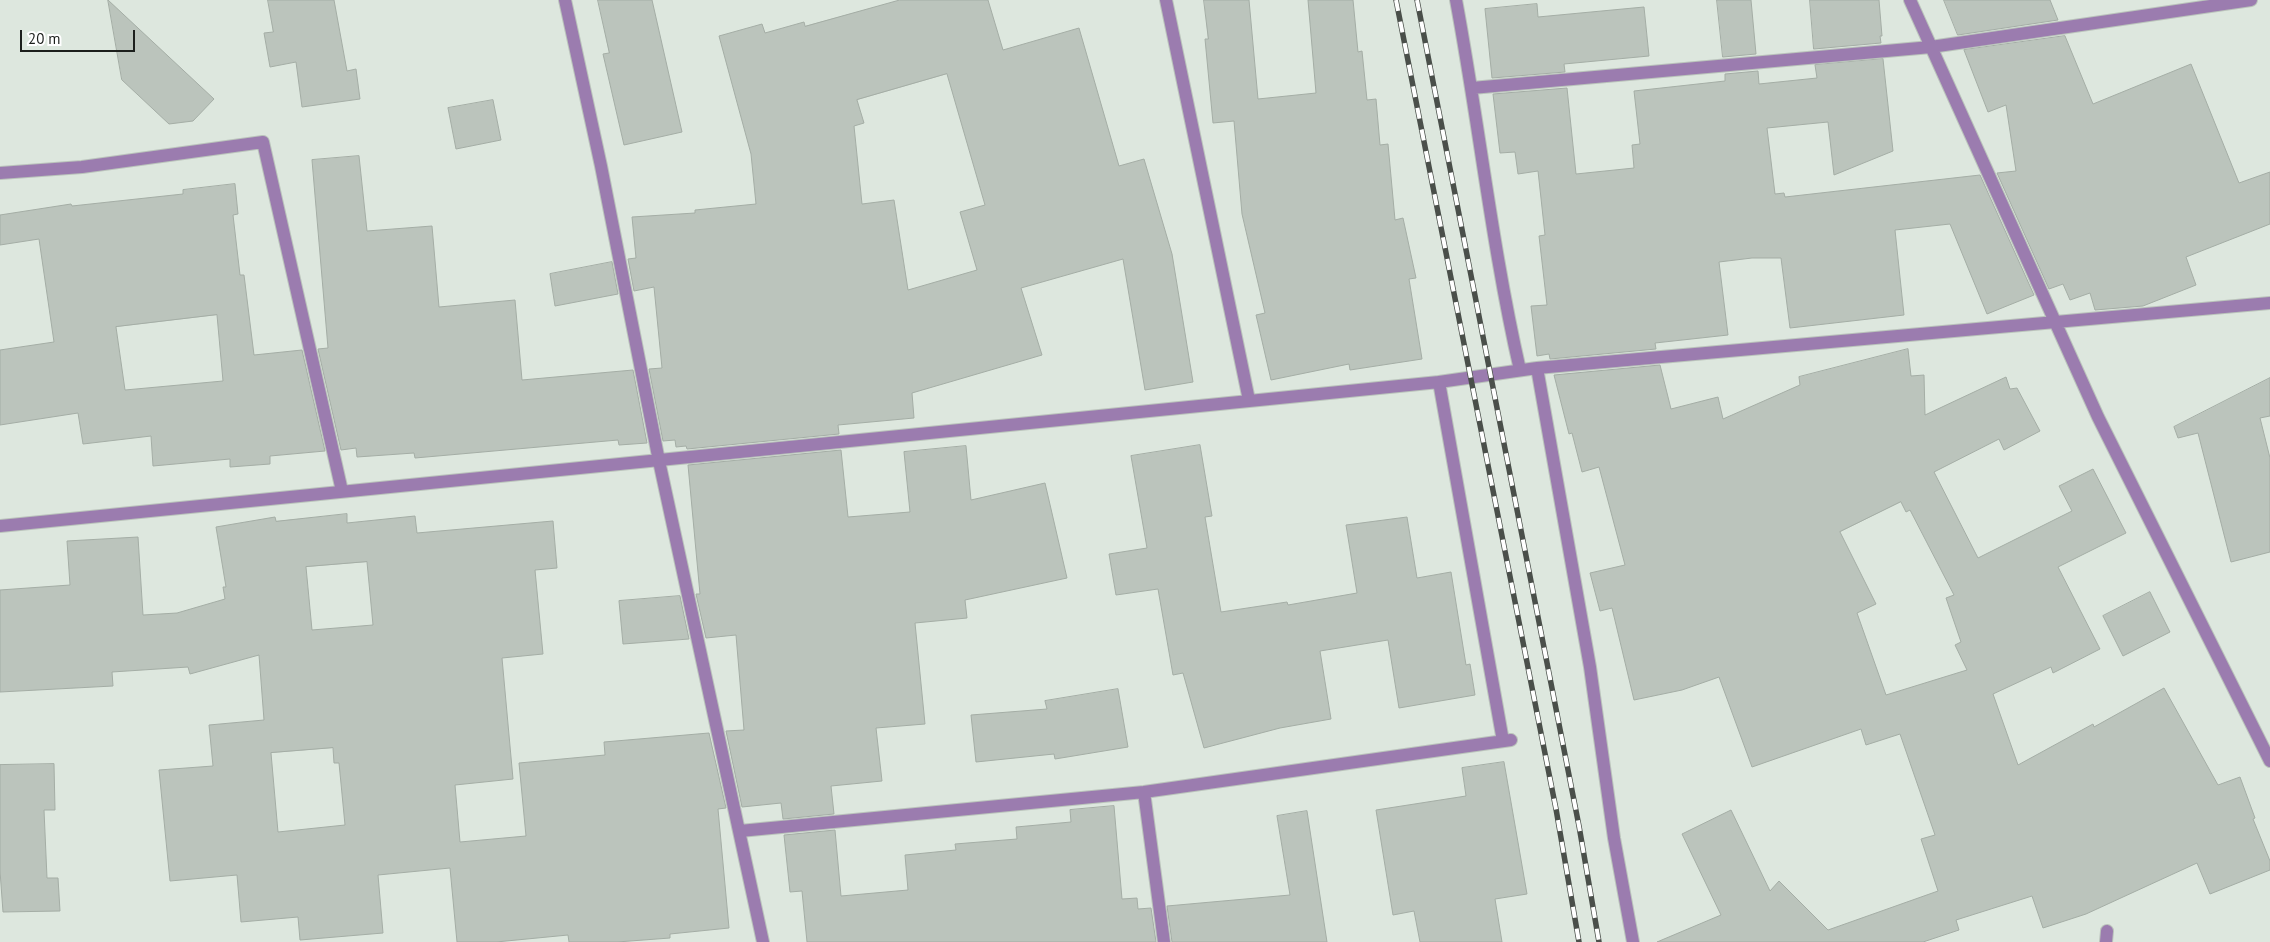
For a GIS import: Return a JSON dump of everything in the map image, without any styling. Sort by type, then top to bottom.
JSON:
[{"type":"street","points":[[566,0],[659,461],[763,942]]},
{"type":"street","points":[[1166,0],[1249,400]]},
{"type":"street","points":[[1456,0],[1472,88],[1503,296],[1520,370]]},
{"type":"street","points":[[1910,0],[2098,417],[2270,761]]},
{"type":"street","points":[[1472,88],[1931,47],[2217,2],[2251,0]]},
{"type":"street","points":[[0,173],[82,167],[263,142],[342,491]]},
{"type":"street","points":[[0,526],[1439,382],[1538,368],[2270,303]]},
{"type":"street","points":[[1538,368],[1590,667],[1614,838],[1633,942]]},
{"type":"street","points":[[740,831],[1144,792],[1507,741],[1439,382]]},
{"type":"street","points":[[1144,792],[1164,942]]},
{"type":"building","points":[[108,0],[214,99],[193,121],[169,124],[122,80]]},
{"type":"building","points":[[268,0],[334,0],[347,71],[356,69],[360,99],[302,107],[296,62],[270,67],[264,33],[273,32]]},
{"type":"building","points":[[598,0],[652,0],[682,132],[624,145],[603,54],[609,53]]},
{"type":"building","points":[[900,0],[988,0],[1003,50],[1079,28],[1119,166],[1144,159],[1172,254],[1193,382],[1145,390],[1123,259],[1021,288],[1042,355],[912,393],[914,418],[838,425],[839,434],[687,449],[686,446],[676,447],[675,440],[663,441],[649,369],[662,368],[654,287],[634,291],[628,259],[636,258],[632,217],[695,213],[695,210],[756,204],[751,154],[719,36],[762,24],[765,33],[804,22],[805,26]],"holes":[[[947,74],[985,205],[960,212],[977,270],[908,290],[894,200],[862,204],[854,126],[864,123],[857,100]]]},
{"type":"building","points":[[1204,0],[1249,0],[1258,99],[1316,93],[1308,0],[1353,0],[1358,52],[1362,51],[1367,100],[1376,99],[1380,145],[1388,144],[1395,220],[1403,218],[1416,278],[1409,279],[1422,359],[1350,370],[1349,364],[1271,380],[1256,315],[1265,313],[1242,214],[1234,121],[1213,123],[1205,39],[1208,39]]},
{"type":"building","points":[[1717,0],[1751,0],[1756,54],[1723,57]]},
{"type":"building","points":[[1810,0],[1879,0],[1881,43],[1814,49]]},
{"type":"building","points":[[1944,0],[2050,0],[2058,20],[1958,35]]},
{"type":"building","points":[[1537,4],[1538,17],[1644,7],[1649,56],[1564,64],[1565,72],[1492,78],[1485,9]]},
{"type":"building","points":[[2065,36],[2093,104],[2191,64],[2239,183],[2270,172],[2270,224],[2186,257],[2196,285],[2143,306],[2095,310],[2090,293],[2070,300],[2063,284],[2049,289],[1997,173],[2016,171],[2006,105],[1988,112],[1964,50]]},
{"type":"building","points":[[1883,59],[1893,151],[1834,175],[1828,122],[1767,128],[1775,194],[1784,193],[1785,197],[1980,175],[2034,295],[1987,314],[1950,224],[1895,230],[1904,315],[1790,328],[1781,258],[1752,258],[1719,262],[1728,335],[1655,343],[1656,349],[1550,359],[1549,354],[1537,356],[1531,306],[1547,305],[1539,236],[1545,235],[1538,171],[1518,174],[1515,152],[1500,153],[1493,94],[1567,88],[1576,174],[1634,168],[1632,145],[1640,144],[1634,91],[1725,81],[1725,74],[1758,71],[1759,84],[1817,78],[1815,65]]},
{"type":"building","points":[[493,100],[501,140],[456,149],[448,108]]},
{"type":"building","points":[[359,156],[367,231],[432,226],[439,307],[515,300],[522,380],[633,370],[647,443],[619,445],[618,440],[415,458],[414,453],[357,457],[356,448],[341,450],[318,349],[328,348],[312,160]]},
{"type":"building","points":[[235,184],[238,214],[233,215],[240,275],[244,275],[254,355],[302,350],[325,451],[270,456],[270,464],[230,467],[230,459],[153,466],[151,436],[83,444],[78,413],[0,425],[0,350],[54,342],[39,239],[0,245],[0,215],[71,204],[72,206],[183,194],[183,190]],"holes":[[[217,315],[223,381],[125,390],[116,327]]]},
{"type":"building","points":[[612,262],[618,294],[555,306],[550,274]]},
{"type":"building","points":[[1908,349],[1911,376],[1924,375],[1925,415],[2006,377],[2010,389],[2017,388],[2040,431],[2004,450],[1999,439],[1934,472],[1978,558],[2072,511],[2059,486],[2093,469],[2126,533],[2058,567],[2100,649],[2053,673],[2051,667],[1993,694],[2018,765],[2093,724],[2094,727],[2164,688],[2218,785],[2240,777],[2255,818],[2253,819],[2270,861],[2270,870],[2210,894],[2197,863],[2086,914],[2043,928],[2032,896],[1956,920],[1959,930],[1923,942],[1657,942],[1721,915],[1682,834],[1731,810],[1770,891],[1779,881],[1828,930],[1938,891],[1921,839],[1935,835],[1900,734],[1866,745],[1861,729],[1752,767],[1719,677],[1682,690],[1634,700],[1612,608],[1600,611],[1590,573],[1625,565],[1599,467],[1582,472],[1572,433],[1569,434],[1554,375],[1660,365],[1671,409],[1718,397],[1723,419],[1800,385],[1799,377]],"holes":[[[1901,502],[1906,512],[1910,510],[1954,595],[1946,598],[1961,642],[1955,645],[1967,670],[1886,695],[1857,613],[1876,604],[1840,532]]]},
{"type":"building","points":[[2270,378],[2270,416],[2260,418],[2270,458],[2270,552],[2231,562],[2198,433],[2178,438],[2174,427]]},
{"type":"building","points":[[1200,445],[1212,516],[1205,517],[1221,612],[1287,602],[1288,605],[1357,593],[1346,525],[1407,517],[1417,578],[1451,572],[1466,665],[1470,664],[1475,695],[1399,708],[1388,640],[1320,651],[1331,719],[1280,728],[1204,748],[1183,673],[1173,675],[1158,589],[1116,595],[1109,554],[1147,548],[1131,456]]},
{"type":"building","points":[[966,446],[971,500],[1045,483],[1067,578],[965,600],[967,618],[915,623],[925,724],[876,728],[882,781],[831,786],[834,814],[783,819],[781,803],[742,807],[726,731],[744,730],[736,635],[706,638],[696,594],[700,594],[688,465],[841,450],[848,517],[910,512],[904,452]]},
{"type":"building","points":[[347,514],[347,523],[415,516],[417,533],[553,521],[557,568],[535,570],[543,654],[502,658],[513,779],[455,785],[460,842],[526,836],[519,763],[605,755],[604,742],[709,733],[726,808],[718,809],[729,928],[670,934],[670,938],[617,942],[569,942],[568,935],[496,942],[457,942],[450,868],[378,875],[383,933],[300,940],[298,917],[241,922],[237,875],[170,881],[159,770],[213,766],[209,725],[264,720],[259,655],[190,674],[188,667],[112,672],[113,686],[0,692],[0,590],[70,585],[67,541],[138,537],[143,615],[177,613],[225,599],[223,587],[226,587],[216,527],[275,517],[276,521]],"holes":[[[367,562],[373,625],[312,630],[306,567]],[[333,748],[334,763],[339,763],[345,825],[278,832],[271,753]]]},
{"type":"building","points":[[2150,592],[2170,632],[2123,656],[2103,616]]},
{"type":"building","points":[[680,596],[689,639],[623,644],[619,601]]},
{"type":"building","points":[[1118,689],[1128,747],[1055,759],[1054,754],[976,762],[971,715],[1047,709],[1045,701]]},
{"type":"building","points":[[1504,762],[1527,894],[1495,899],[1502,942],[1420,942],[1414,911],[1393,915],[1376,810],[1466,796],[1462,768]]},
{"type":"building","points":[[54,764],[55,810],[44,810],[47,878],[58,878],[60,911],[3,912],[0,871],[0,765]]},
{"type":"building","points":[[1114,806],[1122,899],[1137,898],[1138,909],[1151,908],[1156,942],[807,942],[802,891],[790,892],[784,835],[835,830],[841,896],[908,890],[905,855],[956,850],[955,844],[1017,839],[1016,827],[1071,822],[1070,810]]},
{"type":"building","points":[[1307,811],[1327,942],[1172,942],[1167,906],[1290,895],[1277,816]]},
{"type":"railway","points":[[1396,0],[1556,809],[1579,942]]},
{"type":"railway","points":[[1417,0],[1579,826],[1599,942]]}]
